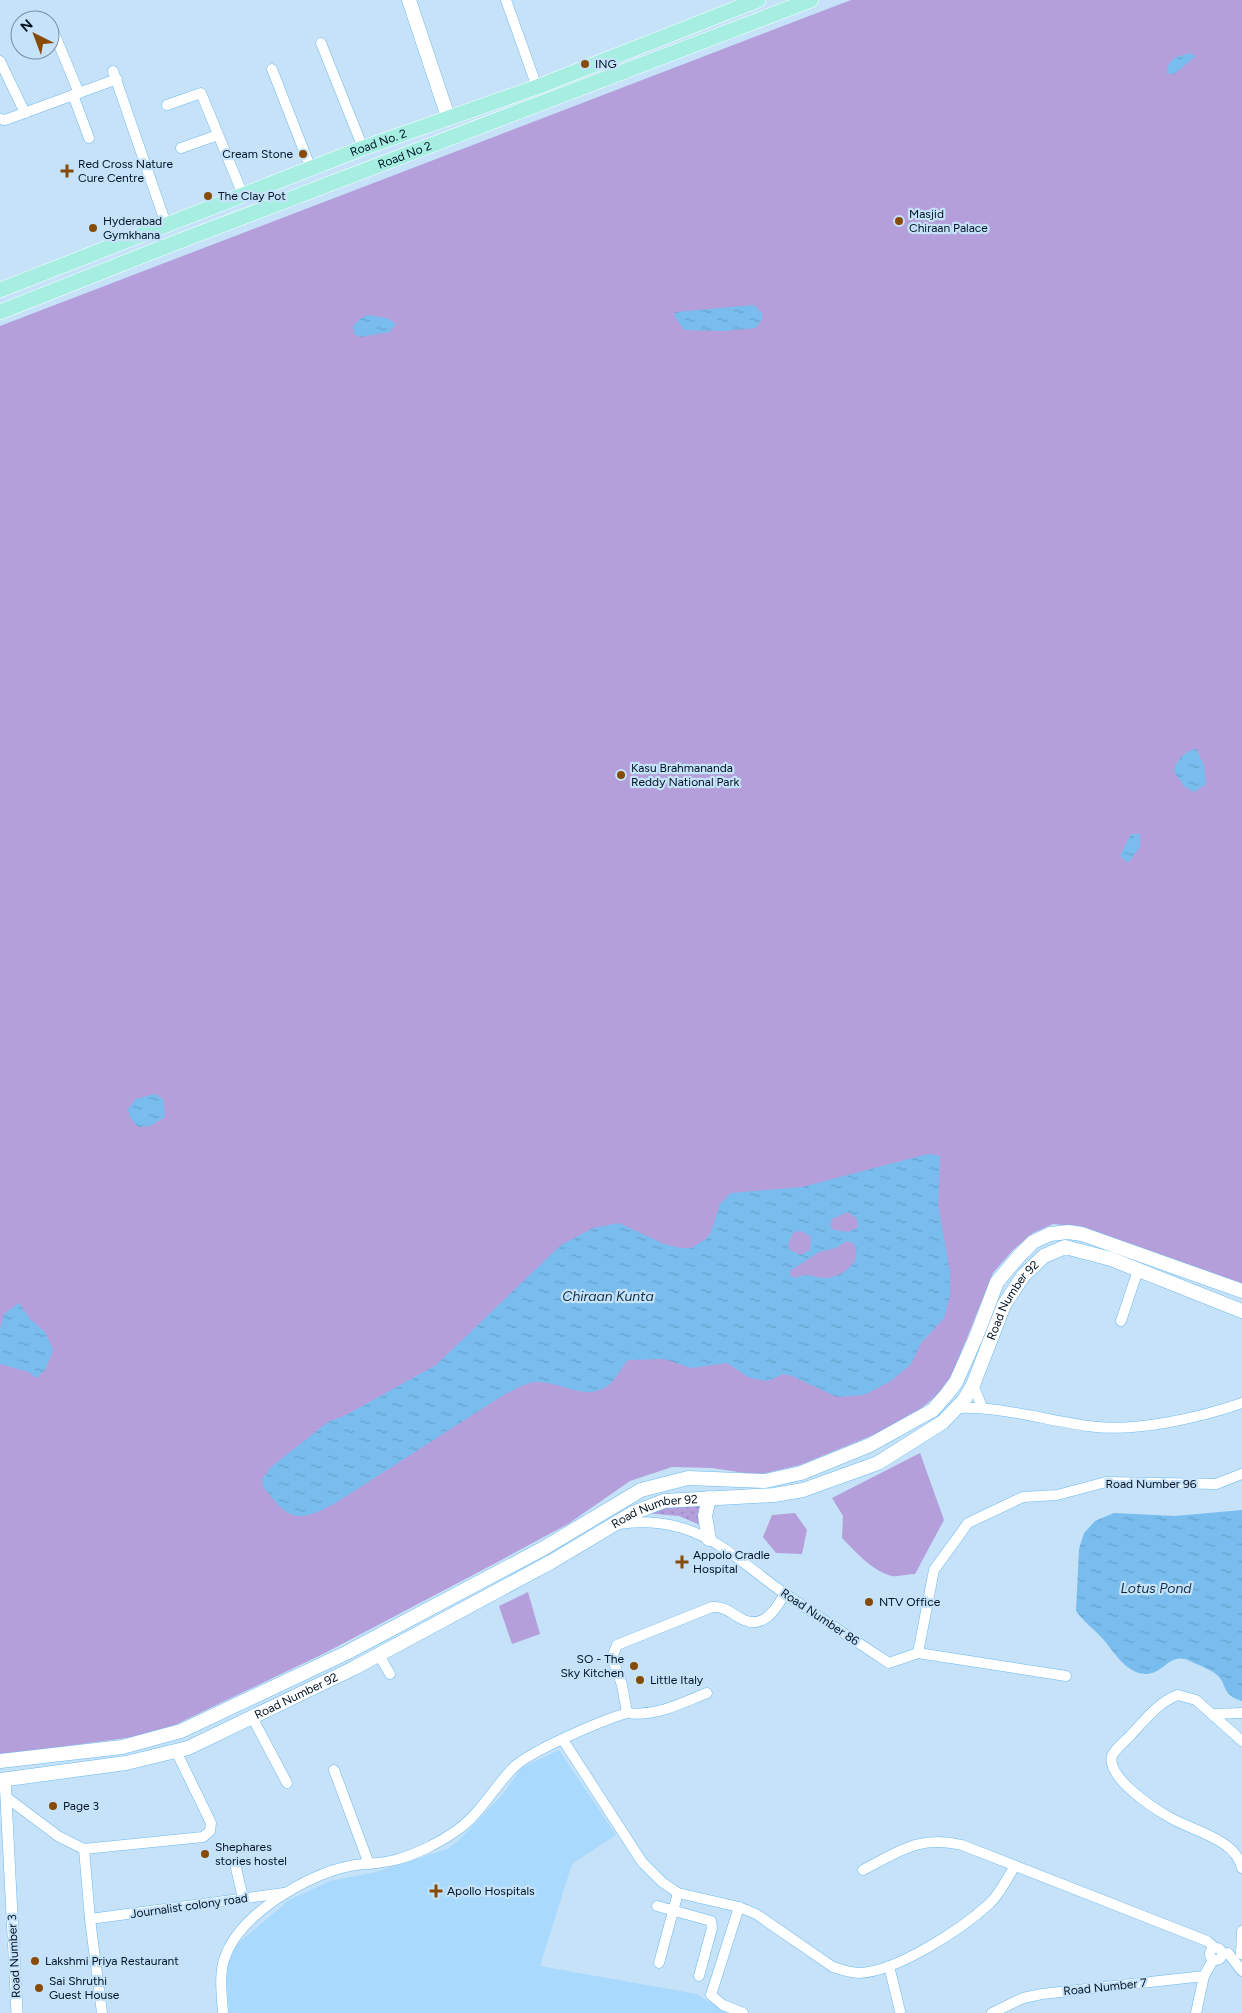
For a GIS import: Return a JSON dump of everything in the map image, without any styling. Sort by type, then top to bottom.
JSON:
[{"type":"main road","points":[[410,0],[448,117]]},
{"type":"main road","name":"Road No. 2","points":[[0,290],[362,148],[537,87],[730,5],[758,0]]},
{"type":"main road","name":"Road No 2","points":[[0,312],[172,244],[811,0]]},
{"type":"main road","name":"Road Number 92","points":[[0,1762],[122,1747],[182,1731],[349,1651],[544,1548],[642,1490],[688,1478],[765,1481],[801,1472],[870,1445],[933,1410],[956,1382],[997,1282],[1018,1256],[1033,1242],[1050,1234],[1068,1232],[1082,1234],[1242,1292]]},
{"type":"main road","name":"Road Number 92","points":[[2,1780],[117,1764],[188,1748],[359,1666],[551,1562],[633,1513],[664,1501],[774,1494],[803,1490],[862,1470],[878,1462],[943,1422],[956,1408],[973,1385],[1004,1304],[1023,1276],[1044,1256],[1066,1247],[1111,1259],[1242,1311]]},
{"type":"main road","points":[[709,1498],[705,1516],[709,1539]]},
{"type":"main road","points":[[349,1651],[359,1666]]},
{"type":"street","points":[[506,0],[537,87]]},
{"type":"street","points":[[321,43],[362,148]]},
{"type":"street","points":[[60,50],[89,138]]},
{"type":"street","points":[[0,61],[25,112]]},
{"type":"street","points":[[272,68],[311,169]]},
{"type":"street","points":[[0,119],[5,120],[76,94],[115,75],[166,224]]},
{"type":"street","points":[[167,105],[201,94],[243,194]]},
{"type":"street","points":[[181,148],[218,135]]},
{"type":"street","points":[[1122,1321],[1138,1270]]},
{"type":"street","points":[[973,1385],[982,1407]]},
{"type":"street","points":[[956,1408],[982,1407],[1090,1427],[1121,1427],[1188,1417],[1242,1403]]},
{"type":"street","name":"Road Number 96","points":[[918,1653],[934,1570],[968,1523],[1023,1497],[1057,1495],[1106,1482],[1216,1484],[1242,1474]]},
{"type":"street","name":"Road Number 86","points":[[614,1525],[637,1522],[662,1524],[682,1528],[709,1539],[784,1593],[889,1663],[918,1653]]},
{"type":"street","points":[[627,1713],[622,1685],[612,1657],[617,1644],[712,1607],[726,1608],[744,1620],[759,1621],[767,1618],[778,1607],[784,1593]]},
{"type":"street","points":[[918,1653],[1066,1676]]},
{"type":"street","points":[[379,1655],[390,1674]]},
{"type":"street","points":[[223,2013],[223,1961],[230,1945],[245,1926],[289,1892],[317,1876],[334,1870],[394,1861],[414,1853],[457,1830],[478,1811],[512,1768],[528,1756],[627,1713],[644,1716],[656,1713],[707,1693]]},
{"type":"street","points":[[1242,1741],[1196,1700],[1185,1695],[1170,1698],[1161,1704],[1114,1752],[1111,1765],[1116,1775],[1142,1799],[1170,1818],[1221,1842],[1231,1850],[1242,1868]]},
{"type":"street","points":[[1212,1714],[1242,1713]]},
{"type":"street","points":[[252,1717],[287,1783]]},
{"type":"street","points":[[563,1740],[642,1862],[662,1882],[678,1893],[739,1907],[756,1914],[840,1970],[861,1973],[889,1966],[943,1939],[990,1903],[1015,1866]]},
{"type":"street","points":[[6,1797],[58,1836],[84,1849],[203,1837],[210,1832],[211,1823],[176,1751]]},
{"type":"street","points":[[334,1770],[369,1864]]},
{"type":"street","name":"Road Number 3","points":[[2,1780],[6,1797],[5,1871],[17,2013]]},
{"type":"street","points":[[863,1870],[912,1845],[930,1840],[962,1845],[1207,1940],[1242,1971]]},
{"type":"street","points":[[84,1849],[90,1919],[102,2013]]},
{"type":"street","points":[[236,1868],[244,1898]]},
{"type":"street","name":"Journalist colony road","points":[[90,1919],[289,1892]]},
{"type":"street","points":[[659,1962],[678,1893]]},
{"type":"street","points":[[657,1906],[706,1918],[712,1923],[699,1976]]},
{"type":"street","points":[[739,1907],[711,1995],[723,2005],[743,2013]]},
{"type":"street","points":[[1221,1952],[1241,1954],[1242,1931]]},
{"type":"street","points":[[1196,2013],[1204,1976],[1213,1960],[1220,1959],[1221,1952]]},
{"type":"street","points":[[702,1966],[718,1970]]},
{"type":"street","points":[[889,1966],[900,2011]]},
{"type":"street","name":"Road Number 7","points":[[992,2013],[1023,1998],[1042,1994],[1204,1976]]},
{"type":"shaded area","name":"Kasu Brahmananda Reddy National Park","points":[[851,0],[1242,0],[1242,1284],[1072,1226],[1053,1224],[1033,1233],[1013,1250],[993,1273],[952,1375],[937,1395],[918,1411],[878,1433],[800,1465],[758,1475],[712,1468],[672,1467],[630,1481],[568,1524],[492,1565],[323,1654],[156,1734],[0,1755],[0,326]]},
{"type":"shaded area","points":[[920,1453],[944,1520],[915,1574],[892,1576],[871,1565],[842,1538],[843,1516],[832,1498]]},
{"type":"shaded area","points":[[701,1504],[700,1525],[679,1516],[645,1513],[662,1508]]},
{"type":"shaded area","points":[[795,1513],[807,1530],[802,1554],[776,1553],[763,1537],[772,1515]]},
{"type":"shaded area","points":[[528,1592],[540,1634],[512,1644],[499,1606]]},
{"type":"shaded area","name":"Apollo Hospitals","points":[[559,1750],[616,1835],[572,1864],[540,1966],[697,1994],[727,2013],[229,2013],[226,1969],[235,1946],[289,1900],[330,1881],[376,1872],[447,1849],[457,1842],[503,1794],[521,1768]]},
{"type":"water","points":[[1190,53],[1196,56],[1173,75],[1167,73],[1169,64],[1172,61]]},
{"type":"water","points":[[754,305],[762,313],[762,319],[756,328],[724,331],[684,330],[674,315],[676,312]]},
{"type":"water","points":[[368,315],[387,318],[396,324],[390,332],[360,337],[354,334],[353,326],[361,318]]},
{"type":"water","points":[[1196,748],[1204,766],[1206,784],[1194,792],[1185,787],[1174,772],[1181,757]]},
{"type":"water","points":[[1131,834],[1140,834],[1140,847],[1128,863],[1120,856]]},
{"type":"water","points":[[155,1094],[163,1099],[165,1117],[150,1126],[138,1127],[130,1117],[128,1109],[136,1099]]},
{"type":"water","name":"Chiraan Kunta","points":[[928,1154],[940,1156],[938,1205],[950,1272],[950,1295],[944,1318],[921,1343],[911,1364],[891,1381],[864,1395],[837,1397],[792,1376],[783,1374],[768,1381],[750,1378],[727,1363],[691,1368],[665,1359],[628,1360],[606,1387],[597,1391],[580,1391],[554,1384],[533,1382],[505,1394],[334,1504],[315,1513],[299,1516],[292,1515],[278,1504],[264,1487],[263,1478],[271,1467],[328,1422],[346,1415],[436,1365],[561,1245],[593,1228],[619,1223],[664,1244],[680,1248],[691,1248],[706,1239],[711,1232],[720,1204],[731,1193],[802,1187]],"holes":[[[848,1212],[857,1219],[858,1227],[848,1232],[834,1230],[830,1225],[832,1219]],[[801,1231],[811,1237],[810,1250],[800,1255],[789,1249],[788,1243],[794,1232]],[[847,1241],[854,1244],[856,1257],[845,1272],[826,1278],[809,1275],[795,1278],[790,1275],[790,1271],[819,1252],[836,1248]]]},
{"type":"water","points":[[19,1303],[30,1319],[45,1332],[53,1350],[45,1370],[36,1378],[29,1372],[0,1364],[0,1329],[4,1314]]},
{"type":"water","name":"Lotus Pond","points":[[1242,1510],[1242,1701],[1235,1699],[1228,1693],[1217,1675],[1190,1661],[1177,1659],[1157,1671],[1145,1674],[1138,1673],[1126,1666],[1076,1611],[1079,1549],[1084,1533],[1095,1521],[1114,1513],[1175,1516]]},
{"type":"place","name":"ING","points":[[585,64]]},
{"type":"place","name":"Cream Stone","points":[[303,154]]},
{"type":"place","name":"Red Cross Nature Cure Centre","points":[[67,171]]},
{"type":"place","name":"The Clay Pot","points":[[208,196]]},
{"type":"place","name":"Masjid Chiraan Palace","points":[[899,221]]},
{"type":"place","name":"Hyderabad Gymkhana","points":[[93,228]]},
{"type":"place","name":"Kasu Brahmananda Reddy National Park","points":[[621,775]]},
{"type":"place","name":"Appolo Cradle Hospital","points":[[682,1562]]},
{"type":"place","name":"NTV Office","points":[[869,1602]]},
{"type":"place","name":"SO - The Sky Kitchen","points":[[634,1666]]},
{"type":"place","name":"Little Italy","points":[[640,1680]]},
{"type":"place","name":"Page 3","points":[[53,1806]]},
{"type":"place","name":"Shephares stories hostel","points":[[205,1854]]},
{"type":"place","name":"Apollo Hospitals","points":[[436,1891]]},
{"type":"place","name":"Lakshmi Priya Restaurant","points":[[35,1961]]},
{"type":"place","name":"Sai Shruthi Guest House","points":[[39,1988]]}]
